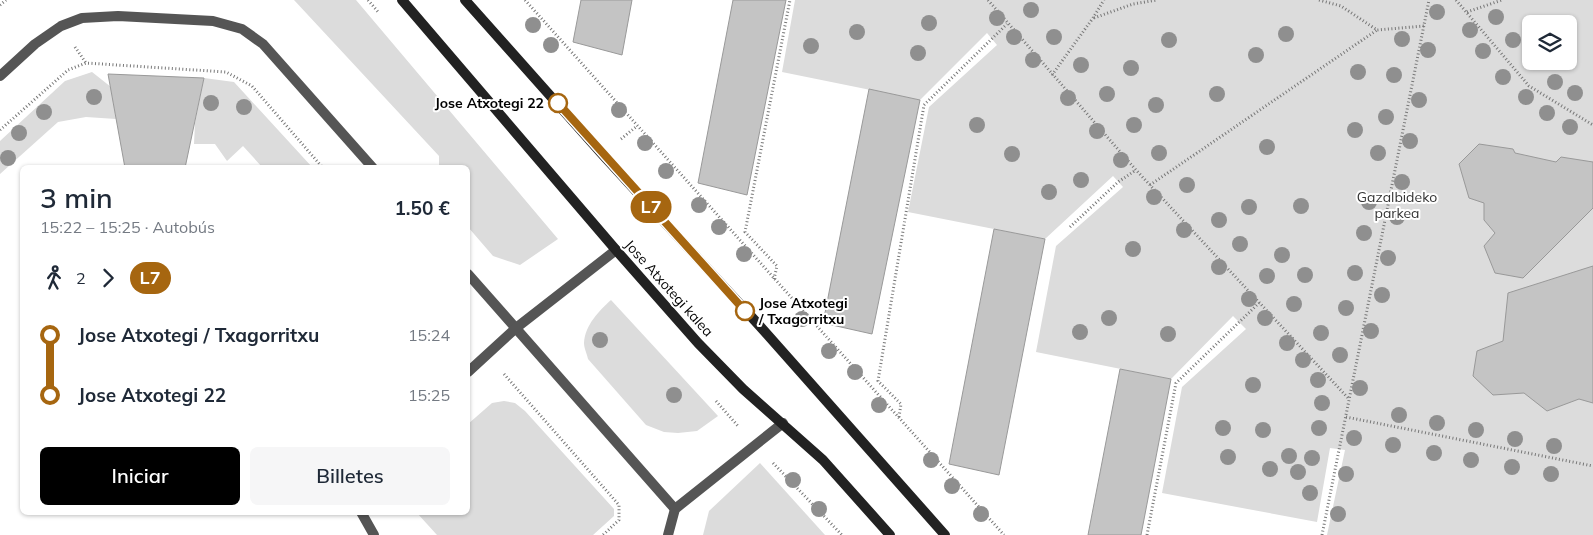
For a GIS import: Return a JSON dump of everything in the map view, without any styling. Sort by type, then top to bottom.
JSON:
[{"type":"main road","name":"Jose Atxotegi kalea","points":[[402,0],[698,343],[743,389],[823,460],[890,535]]},
{"type":"main road","points":[[466,0],[945,535]]},
{"type":"lane","points":[[0,76],[35,44],[62,26],[82,18],[118,16],[213,21],[242,29],[263,44],[370,165]]},
{"type":"lane","points":[[470,370],[516,328],[616,250]]},
{"type":"lane","points":[[470,276],[675,509]]},
{"type":"lane","points":[[668,535],[675,509],[783,423]]},
{"type":"lane","points":[[363,515],[374,535]]},
{"type":"path","points":[[0,5],[6,0]]},
{"type":"path","points":[[525,0],[1004,535]]},
{"type":"path","points":[[774,279],[777,266],[745,232],[790,0]]},
{"type":"path","points":[[988,0],[1136,170],[1349,399]]},
{"type":"path","points":[[1052,75],[1104,0]]},
{"type":"path","points":[[1093,18],[1133,4],[1157,0]]},
{"type":"path","points":[[1319,0],[1340,6],[1377,30]]},
{"type":"path","points":[[1322,535],[1429,0]]},
{"type":"path","points":[[1456,0],[1529,86],[1593,125]]},
{"type":"path","points":[[1467,12],[1502,0]]},
{"type":"path","points":[[899,417],[901,404],[878,381],[924,105],[1008,24]]},
{"type":"path","points":[[1150,185],[1377,30],[1424,26]]},
{"type":"path","points":[[0,130],[68,70],[86,63],[226,72],[252,86],[320,165]]},
{"type":"path","points":[[1070,226],[1118,182],[1136,170]]},
{"type":"path","points":[[1147,535],[1176,383],[1259,303]]},
{"type":"path","points":[[487,354],[619,505],[619,520],[602,535]]},
{"type":"path","points":[[1346,417],[1593,466]]},
{"type":"green space","points":[[294,0],[356,0],[558,239],[520,265],[493,256],[470,229],[470,165],[439,165],[439,156]]},
{"type":"green space","name":"Gazalbideko parkea","points":[[795,0],[1593,0],[1593,535],[1327,535],[1345,450],[1330,448],[1317,522],[1162,493],[1182,387],[1246,329],[1233,316],[1171,379],[1036,352],[1056,246],[1123,187],[1113,176],[1045,239],[908,212],[929,107],[997,45],[987,33],[920,100],[782,72]]},
{"type":"green space","points":[[92,72],[111,87],[116,119],[86,117],[58,122],[0,174],[0,141],[65,81]]},
{"type":"green space","points":[[204,78],[234,82],[310,165],[260,165],[243,146],[227,161],[215,144],[194,144],[195,123]]},
{"type":"green space","points":[[611,300],[718,416],[697,431],[664,432],[646,425],[588,359],[585,349],[585,336],[590,324]]},
{"type":"green space","points":[[504,401],[515,403],[525,411],[614,509],[614,516],[593,535],[437,535],[419,515],[470,515],[470,422],[492,403]]},
{"type":"green space","points":[[760,463],[825,535],[703,535],[709,511]]},
{"type":"building","points":[[581,0],[632,0],[622,55],[573,42]]},
{"type":"building","points":[[733,0],[786,0],[747,195],[698,183]]},
{"type":"building","points":[[108,74],[204,78],[186,165],[124,165]]},
{"type":"building","points":[[869,89],[920,100],[872,334],[823,323]]},
{"type":"building","points":[[1479,144],[1513,149],[1515,153],[1556,162],[1561,157],[1593,162],[1593,208],[1523,278],[1495,273],[1484,246],[1495,233],[1484,220],[1484,203],[1469,198],[1459,164]]},
{"type":"building","points":[[994,229],[1045,239],[999,475],[949,464]]},
{"type":"building","points":[[1593,266],[1593,403],[1579,399],[1547,411],[1524,393],[1493,395],[1473,376],[1477,351],[1503,341],[1508,293]]},
{"type":"building","points":[[1120,369],[1171,379],[1141,535],[1088,535]]},
{"type":"bus line","name":"L7","points":[[558,103],[745,311]]},
{"type":"place","name":"Jose Atxotegi 22","points":[[558,103]]},
{"type":"place","name":"Jose Atxotegi / Txagorritxu","points":[[745,311]]}]
